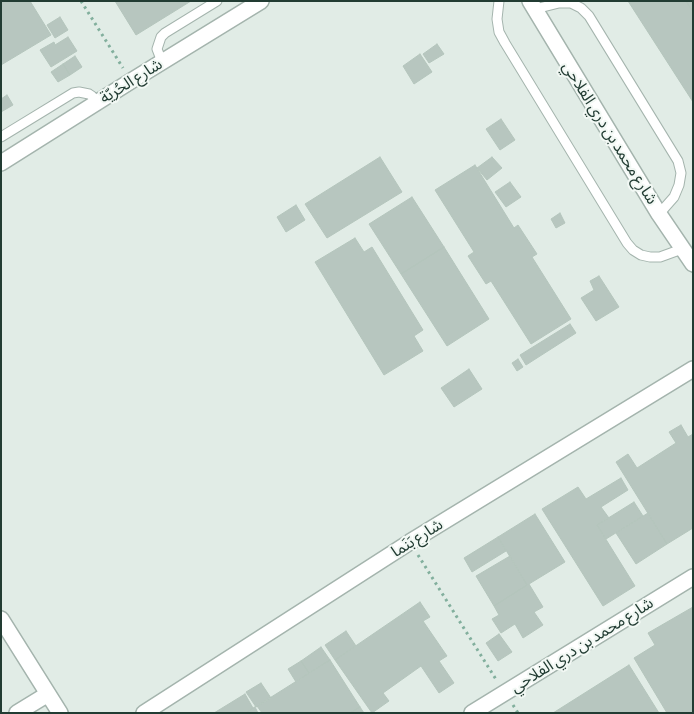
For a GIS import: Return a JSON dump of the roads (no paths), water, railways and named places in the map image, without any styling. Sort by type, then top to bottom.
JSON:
[{"type":"street","name":"شارع الحُريّة","points":[[1,163],[261,1]]},
{"type":"street","name":"شارع محمد بن دري الفلاحي","points":[[532,5],[660,214],[693,264]]},
{"type":"street","name":"شارع بَنَما","points":[[144,713],[410,542],[693,369]]},
{"type":"street","name":"شارع محمد بن دري الفلاحي","points":[[472,713],[693,577]]},
{"type":"street","points":[[1,619],[60,713]]},
{"type":"street","points":[[17,713],[48,694]]},
{"type":"lane","points":[[162,62],[157,49],[160,37],[217,1]]},
{"type":"lane","points":[[499,1],[497,19],[499,32],[627,243],[641,255],[650,257],[660,257],[682,249]]},
{"type":"lane","points":[[532,5],[571,3],[581,8],[589,16],[678,161],[681,173],[679,185],[674,197],[660,214]]},
{"type":"lane","points":[[1,137],[73,93],[89,94],[96,103]]}]
